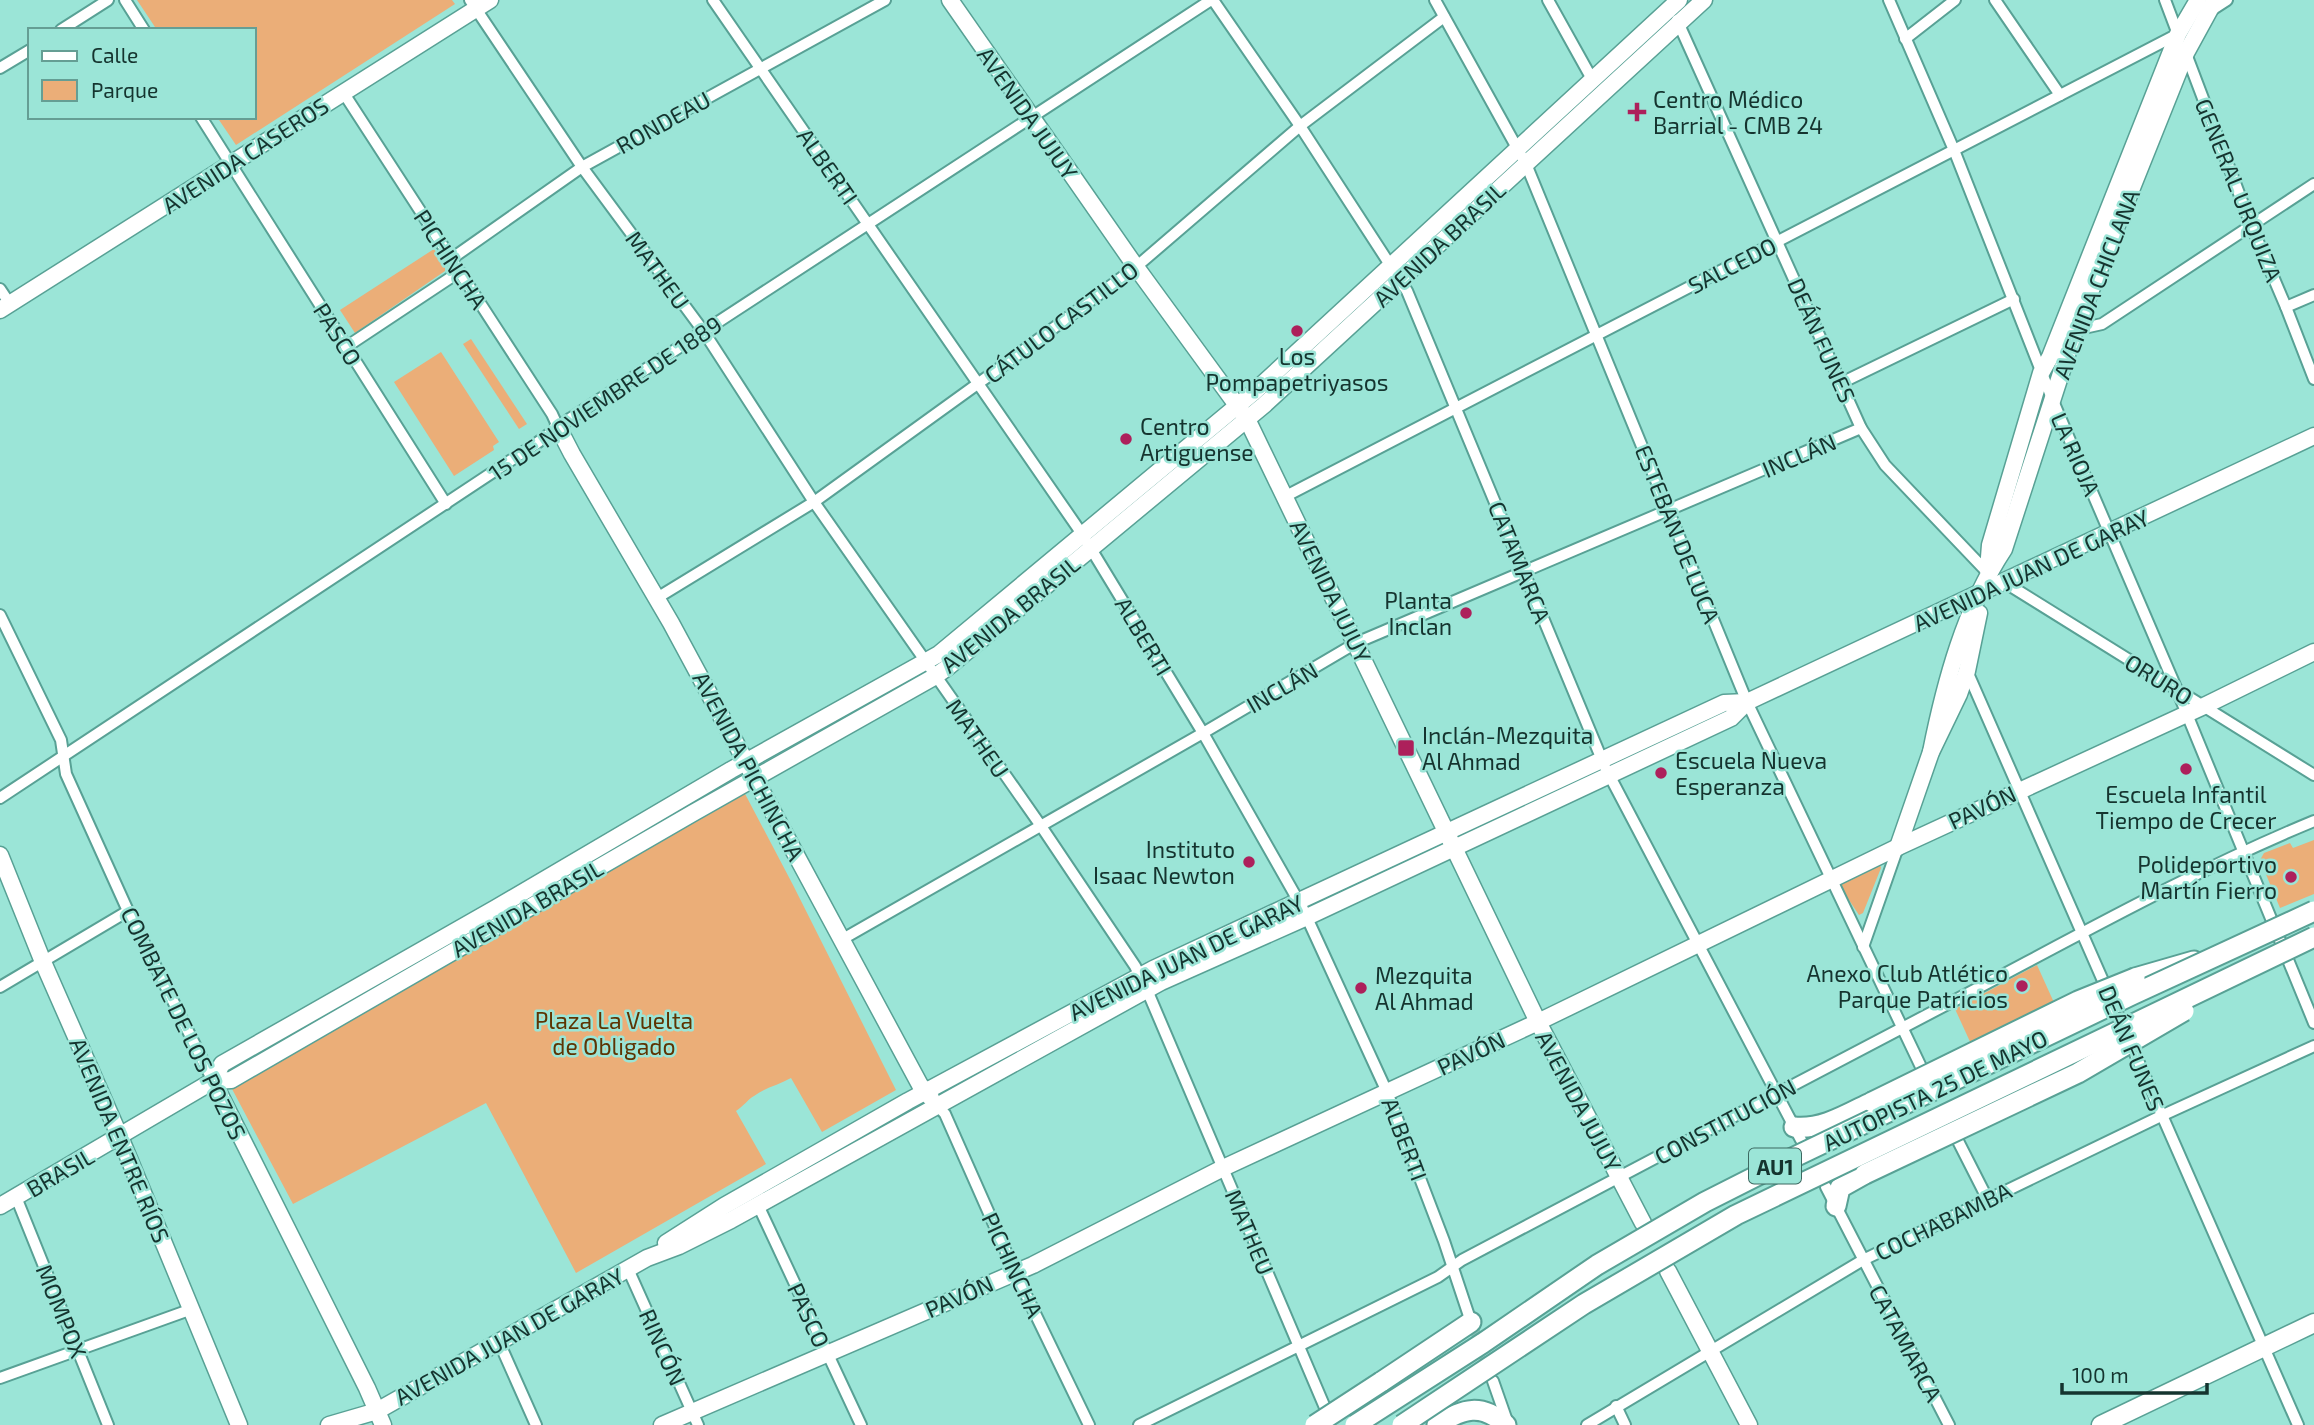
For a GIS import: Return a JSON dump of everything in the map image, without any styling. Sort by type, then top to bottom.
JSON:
[{"type":"highway","name":"AUTOPISTA 25 DE MAYO","points":[[1354,1425],[1483,1343],[1597,1265],[1705,1202],[1846,1132],[2314,911]]},
{"type":"highway","name":"AUTOPISTA 25 DE MAYO","points":[[1402,1425],[1584,1304],[1736,1215],[2314,937]]},
{"type":"highway","points":[[1797,1133],[1871,1102],[2078,1001],[2160,970],[2222,954]]},
{"type":"highway","points":[[1836,1206],[1840,1188],[2111,1055],[2161,1026],[2241,973]]},
{"type":"highway","points":[[1321,1418],[1473,1325]]},
{"type":"highway","points":[[1444,1420],[1469,1411],[1482,1411],[1496,1415],[1507,1425]]},
{"type":"main road","name":"AVENIDA JUJUY","points":[[950,0],[1031,119],[1247,419],[1538,1022],[1643,1223]]},
{"type":"main road","name":"AVENIDA BRASIL","points":[[1522,157],[1592,79],[1674,7],[1704,0]]},
{"type":"main road","name":"AVENIDA CASEROS","points":[[5,307],[478,3]]},
{"type":"main road","name":"AVENIDA CHICLANA","points":[[1988,573],[1990,545],[2041,373],[2050,358],[2178,34],[2207,4]]},
{"type":"main road","name":"AVENIDA CHICLANA","points":[[1931,752],[1942,696],[1988,573],[2004,549],[2075,330],[2207,4]]},
{"type":"main road","name":"AVENIDA BRASIL","points":[[120,1137],[213,1081],[231,1080],[755,777],[930,670],[1091,548],[1247,419],[1396,273],[1522,157],[1674,7]]},
{"type":"main road","name":"AVENIDA BRASIL","points":[[213,1081],[222,1064],[747,762],[930,670],[1082,534],[1396,273]]},
{"type":"main road","name":"AVENIDA PICHINCHA","points":[[558,427],[657,598],[925,1092],[937,1105]]},
{"type":"main road","name":"AVENIDA JUAN DE GARAY","points":[[647,1258],[697,1237],[758,1205],[937,1105],[1143,983],[1307,918],[1731,718],[1747,702],[2314,436]]},
{"type":"main road","name":"AVENIDA CHICLANA","points":[[1898,847],[1931,752],[1967,671],[1979,619],[1980,593]]},
{"type":"main road","name":"PAVÓN","points":[[662,1425],[695,1418],[828,1354],[1015,1272],[1223,1168],[1538,1022],[1898,847],[2187,714],[2314,652]]},
{"type":"main road","name":"AVENIDA JUAN DE GARAY","points":[[329,1425],[380,1418],[499,1342],[647,1258],[683,1231],[724,1206],[925,1092],[1299,901],[1724,704],[1747,702]]},
{"type":"main road","name":"AVENIDA ENTRE RÍOS","points":[[0,855],[239,1425]]},
{"type":"main road","name":"COMBATE DE LOS POZOS","points":[[213,1081],[380,1418]]},
{"type":"main road","name":"BRASIL","points":[[0,1206],[120,1137]]},
{"type":"main road","points":[[1668,1270],[1749,1425]]},
{"type":"main road","points":[[2101,1425],[2314,1323]]},
{"type":"street","points":[[64,28],[108,0]]},
{"type":"street","points":[[125,0],[143,28]]},
{"type":"street","name":"ALBERTI","points":[[713,0],[1082,534],[1203,733],[1299,901],[1387,1092],[1473,1325]]},
{"type":"street","name":"RONDEAU","points":[[451,259],[582,167],[885,0]]},
{"type":"street","name":"15 DE NOVIEMBRE DE 1889","points":[[0,797],[446,504],[558,427],[1212,0]]},
{"type":"street","name":"CATAMARCA","points":[[1212,0],[1300,126],[1407,290],[1609,775],[1797,1133]]},
{"type":"street","name":"ESTEBAN DE LUCA","points":[[1435,0],[1522,157],[1747,702],[1922,1069]]},
{"type":"street","points":[[1548,0],[1592,79]]},
{"type":"street","name":"LA RIOJA","points":[[1889,0],[1954,150],[2041,373],[2177,690],[2314,1023]]},
{"type":"street","points":[[1905,39],[1955,0]]},
{"type":"street","points":[[1995,0],[2060,95]]},
{"type":"street","name":"GENERAL URQUIZA","points":[[2165,0],[2251,225],[2314,379]]},
{"type":"street","points":[[2207,4],[2227,0]]},
{"type":"street","name":"MATHEU","points":[[478,3],[582,167],[704,332],[814,502],[1041,826],[1143,983],[1299,1345],[1321,1418]]},
{"type":"street","name":"DEÁN FUNES","points":[[1674,7],[1861,428],[1885,465],[1988,573]]},
{"type":"street","name":"CÁTULO CASTILLO","points":[[657,598],[814,502],[978,385],[1136,267],[1300,126],[1444,17]]},
{"type":"street","name":"SALCEDO","points":[[1286,496],[2178,34]]},
{"type":"street","points":[[0,68],[28,51]]},
{"type":"street","name":"PICHINCHA","points":[[343,92],[558,427]]},
{"type":"street","name":"PASCO","points":[[202,119],[446,504]]},
{"type":"street","points":[[2075,330],[2102,324],[2314,184]]},
{"type":"street","points":[[346,347],[460,272]]},
{"type":"street","points":[[0,289],[5,307]]},
{"type":"street","points":[[2286,307],[2314,296]]},
{"type":"street","points":[[1841,383],[2014,299]]},
{"type":"street","name":"INCLÁN","points":[[841,940],[1356,643],[1861,428]]},
{"type":"street","name":"ORURO","points":[[2004,582],[2314,775]]},
{"type":"street","name":"COMBATE DE LOS POZOS","points":[[0,615],[61,740],[66,775],[128,911],[213,1081]]},
{"type":"street","name":"DEÁN FUNES","points":[[1967,671],[2298,1425]]},
{"type":"street","name":"CONSTITUCIÓN","points":[[1139,1425],[1438,1277],[1619,1177],[2082,933],[2243,851],[2314,821]]},
{"type":"street","name":"AVENIDA CHICLANA","points":[[1863,947],[1898,847]]},
{"type":"street","points":[[0,987],[128,911]]},
{"type":"street","name":"COCHABAMBA","points":[[1587,1425],[1863,1260],[2314,1045]]},
{"type":"street","name":"PICHINCHA","points":[[937,1105],[945,1114],[1015,1272],[1089,1425]]},
{"type":"street","points":[[1956,1137],[1988,1200]]},
{"type":"street","name":"CATAMARCA","points":[[1826,1187],[1949,1425]]},
{"type":"street","name":"MOMPOX","points":[[16,1197],[108,1425]]},
{"type":"street","name":"PASCO","points":[[758,1205],[861,1425]]},
{"type":"street","name":"RINCÓN","points":[[628,1269],[695,1418]]},
{"type":"street","points":[[0,1378],[192,1309]]},
{"type":"street","points":[[499,1342],[536,1425]]},
{"type":"street","points":[[1493,1381],[1507,1425]]},
{"type":"street","points":[[1616,1406],[1625,1425]]},
{"type":"street","points":[[364,1425],[380,1418]]},
{"type":"green space","points":[[137,0],[452,0],[455,4],[236,145],[218,119],[256,119],[256,28],[156,28]]},
{"type":"green space","points":[[434,249],[445,266],[445,271],[355,333],[340,310]]},
{"type":"green space","points":[[471,339],[527,424],[519,429],[463,344]]},
{"type":"green space","points":[[441,352],[499,442],[493,446],[494,450],[454,476],[394,382]]},
{"type":"green space","name":"Plaza La Vuelta de Obligado","points":[[743,790],[896,1090],[822,1132],[791,1078],[759,1093],[736,1111],[766,1164],[576,1273],[486,1103],[293,1204],[231,1087]]},
{"type":"green space","name":"Polideportivo Martín Fierro","points":[[2314,840],[2314,894],[2280,908],[2260,860],[2264,853],[2290,843],[2293,848]]},
{"type":"green space","points":[[1880,864],[1881,868],[1863,913],[1859,915],[1839,885]]},
{"type":"green space","name":"Anexo Club Atlético Parque Patricios","points":[[2037,965],[2056,1007],[1972,1046],[1955,1009]]},
{"type":"tunnel","points":[[1474,1328],[1489,1372]]},
{"type":"place","name":"Centro Médico Barrial - CMB 24","points":[[1637,112]]},
{"type":"place","name":"Los Pompapetriyasos","points":[[1297,331]]},
{"type":"place","name":"Centro Artiguense","points":[[1126,439]]},
{"type":"place","name":"Planta Inclan","points":[[1466,613]]},
{"type":"place","name":"Inclán-Mezquita Al Ahmad","points":[[1406,748]]},
{"type":"place","name":"Escuela Infantil Tiempo de Crecer","points":[[2186,769]]},
{"type":"place","name":"Escuela Nueva Esperanza","points":[[1661,773]]},
{"type":"place","name":"Instituto Isaac Newton","points":[[1249,862]]},
{"type":"place","name":"Polideportivo Martín Fierro","points":[[2291,877]]},
{"type":"place","name":"Anexo Club Atlético Parque Patricios","points":[[2022,986]]},
{"type":"place","name":"Mezquita Al Ahmad","points":[[1361,988]]}]
